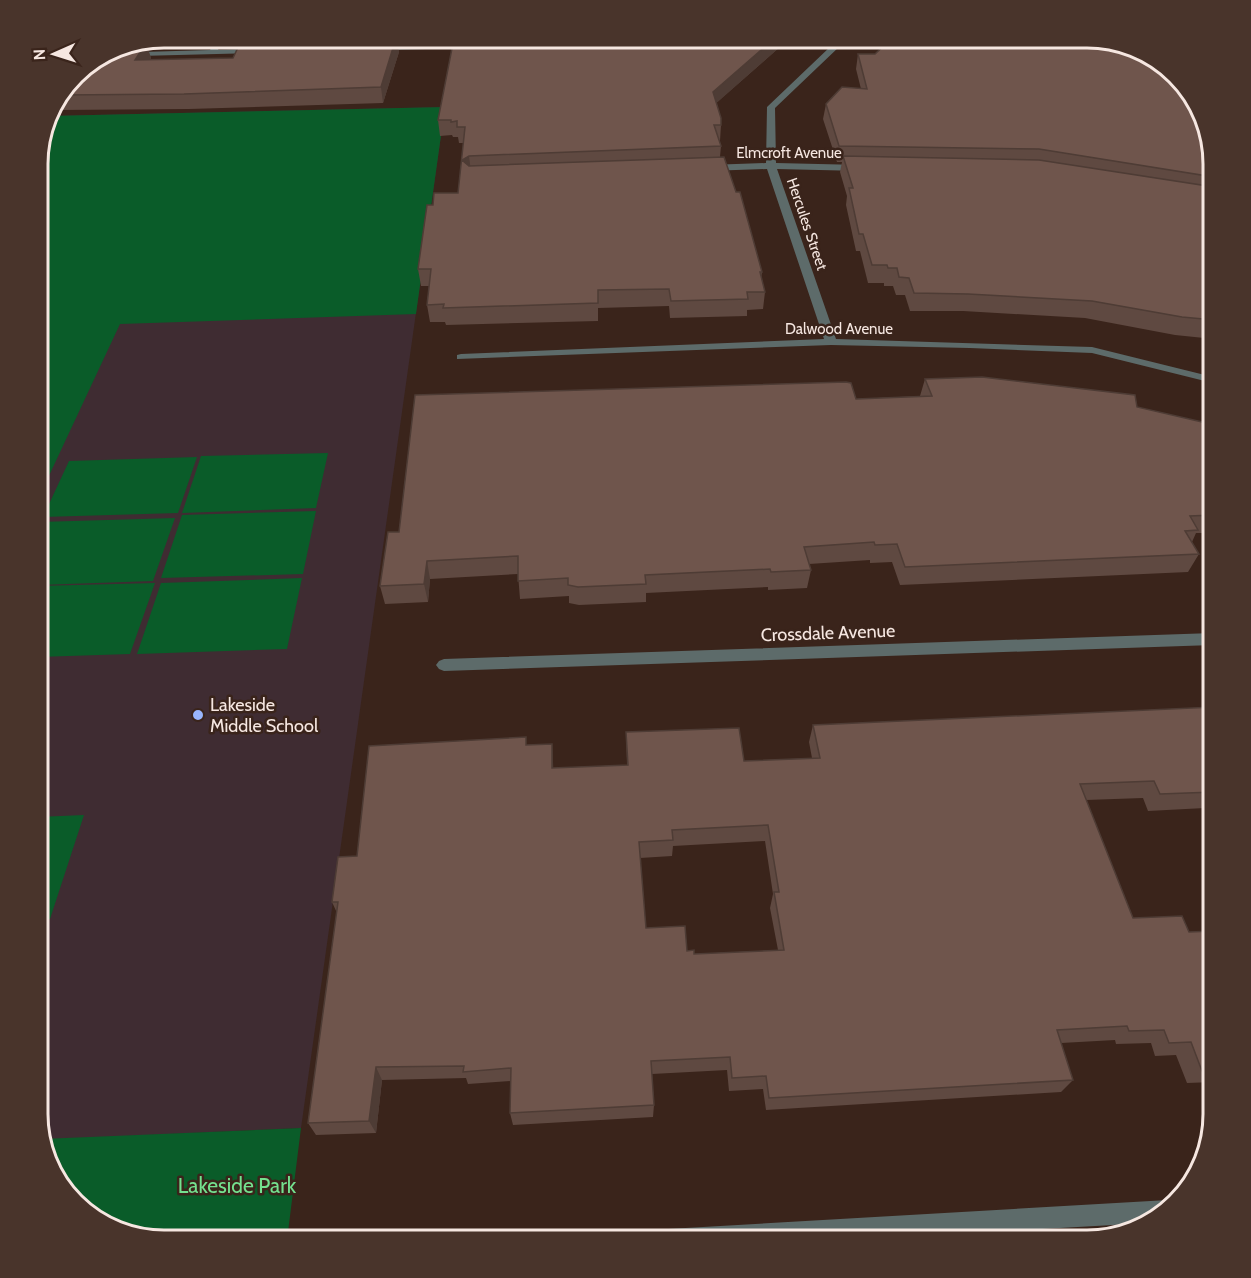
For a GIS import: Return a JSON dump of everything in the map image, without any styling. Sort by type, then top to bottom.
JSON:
[{"type":"street","points":[[213,52],[215,48]]},
{"type":"street","points":[[368,49],[404,48]]},
{"type":"street","name":"Hercules Street","points":[[831,342],[771,166],[771,107],[834,48]]},
{"type":"street","points":[[127,54],[261,51]]},
{"type":"street","name":"Elmcroft Avenue","points":[[699,169],[771,166],[866,168]]},
{"type":"street","name":"Dalwood Avenue","points":[[461,357],[831,342],[1092,350],[1203,377]]},
{"type":"street","name":"Crossdale Avenue","points":[[444,665],[1203,639]]},
{"type":"street","points":[[840,1230],[1150,1212]]},
{"type":"shaded area","name":"Lakeside Middle School","points":[[445,107],[301,1128],[51,1140],[50,1137],[48,1114],[48,156],[58,116]]},
{"type":"green space","points":[[445,107],[416,314],[120,324],[48,478],[48,156],[58,116]]},
{"type":"green space","points":[[328,453],[316,508],[182,513],[201,456]]},
{"type":"green space","points":[[197,457],[178,513],[48,517],[48,506],[69,461]]},
{"type":"green space","points":[[316,511],[303,574],[161,578],[182,515]]},
{"type":"green space","points":[[175,518],[153,581],[48,585],[48,522]]},
{"type":"green space","points":[[302,578],[287,649],[137,654],[161,583]]},
{"type":"green space","points":[[155,583],[130,654],[48,657],[48,586]]},
{"type":"green space","points":[[84,815],[50,919],[48,919],[48,817]]},
{"type":"green space","name":"Lakeside Park","points":[[301,1128],[288,1230],[164,1230],[141,1228],[119,1221],[93,1206],[72,1185],[60,1166],[50,1139]]},
{"type":"building","points":[[238,48],[393,48],[381,87],[184,94],[70,95],[80,84],[84,84],[87,77],[106,63],[142,50],[135,60],[233,58]]},
{"type":"building","points":[[452,48],[764,48],[713,92],[721,118],[721,125],[714,125],[721,146],[469,156],[462,160],[469,166],[724,157],[736,192],[740,192],[762,272],[760,272],[765,292],[747,292],[748,299],[671,301],[669,289],[598,290],[598,303],[443,308],[444,304],[427,305],[431,269],[418,269],[427,205],[433,205],[434,193],[458,193],[465,127],[457,127],[457,121],[438,120]]},
{"type":"building","points":[[881,48],[1095,48],[1125,54],[1158,72],[1184,99],[1201,141],[1203,175],[1039,149],[839,146],[826,104],[842,87],[867,89],[858,54],[875,54]]},
{"type":"building","points":[[843,156],[1039,160],[1203,185],[1203,319],[1092,301],[914,293],[909,278],[899,277],[897,268],[872,265],[863,234],[859,234],[849,188],[853,188]]},
{"type":"building","points":[[982,377],[1135,395],[1137,407],[1203,422],[1203,515],[1190,516],[1198,530],[1185,531],[1199,554],[905,567],[897,544],[875,545],[874,542],[804,547],[811,570],[771,572],[770,569],[645,575],[646,584],[578,587],[568,585],[568,578],[518,581],[518,556],[427,561],[424,584],[380,586],[388,532],[399,532],[415,395],[846,382],[851,383],[856,399],[932,396],[925,379]]},
{"type":"building","points":[[1203,707],[1203,792],[1160,794],[1154,781],[1080,784],[1133,918],[1182,916],[1189,932],[1203,931],[1203,1071],[1191,1042],[1169,1043],[1164,1030],[1129,1031],[1127,1026],[1057,1030],[1073,1080],[769,1098],[766,1076],[732,1078],[730,1057],[651,1061],[654,1105],[510,1113],[511,1068],[463,1072],[464,1066],[376,1067],[369,1121],[308,1123],[338,902],[332,902],[338,857],[357,856],[369,746],[526,737],[526,745],[552,744],[552,768],[628,765],[626,732],[739,728],[744,761],[820,758],[813,725]],"holes":[[[768,825],[779,892],[774,892],[784,950],[694,954],[694,950],[687,951],[685,926],[646,928],[639,842],[673,840],[672,830]]]},
{"type":"place","name":"Lakeside Middle School","points":[[198,715]]}]
